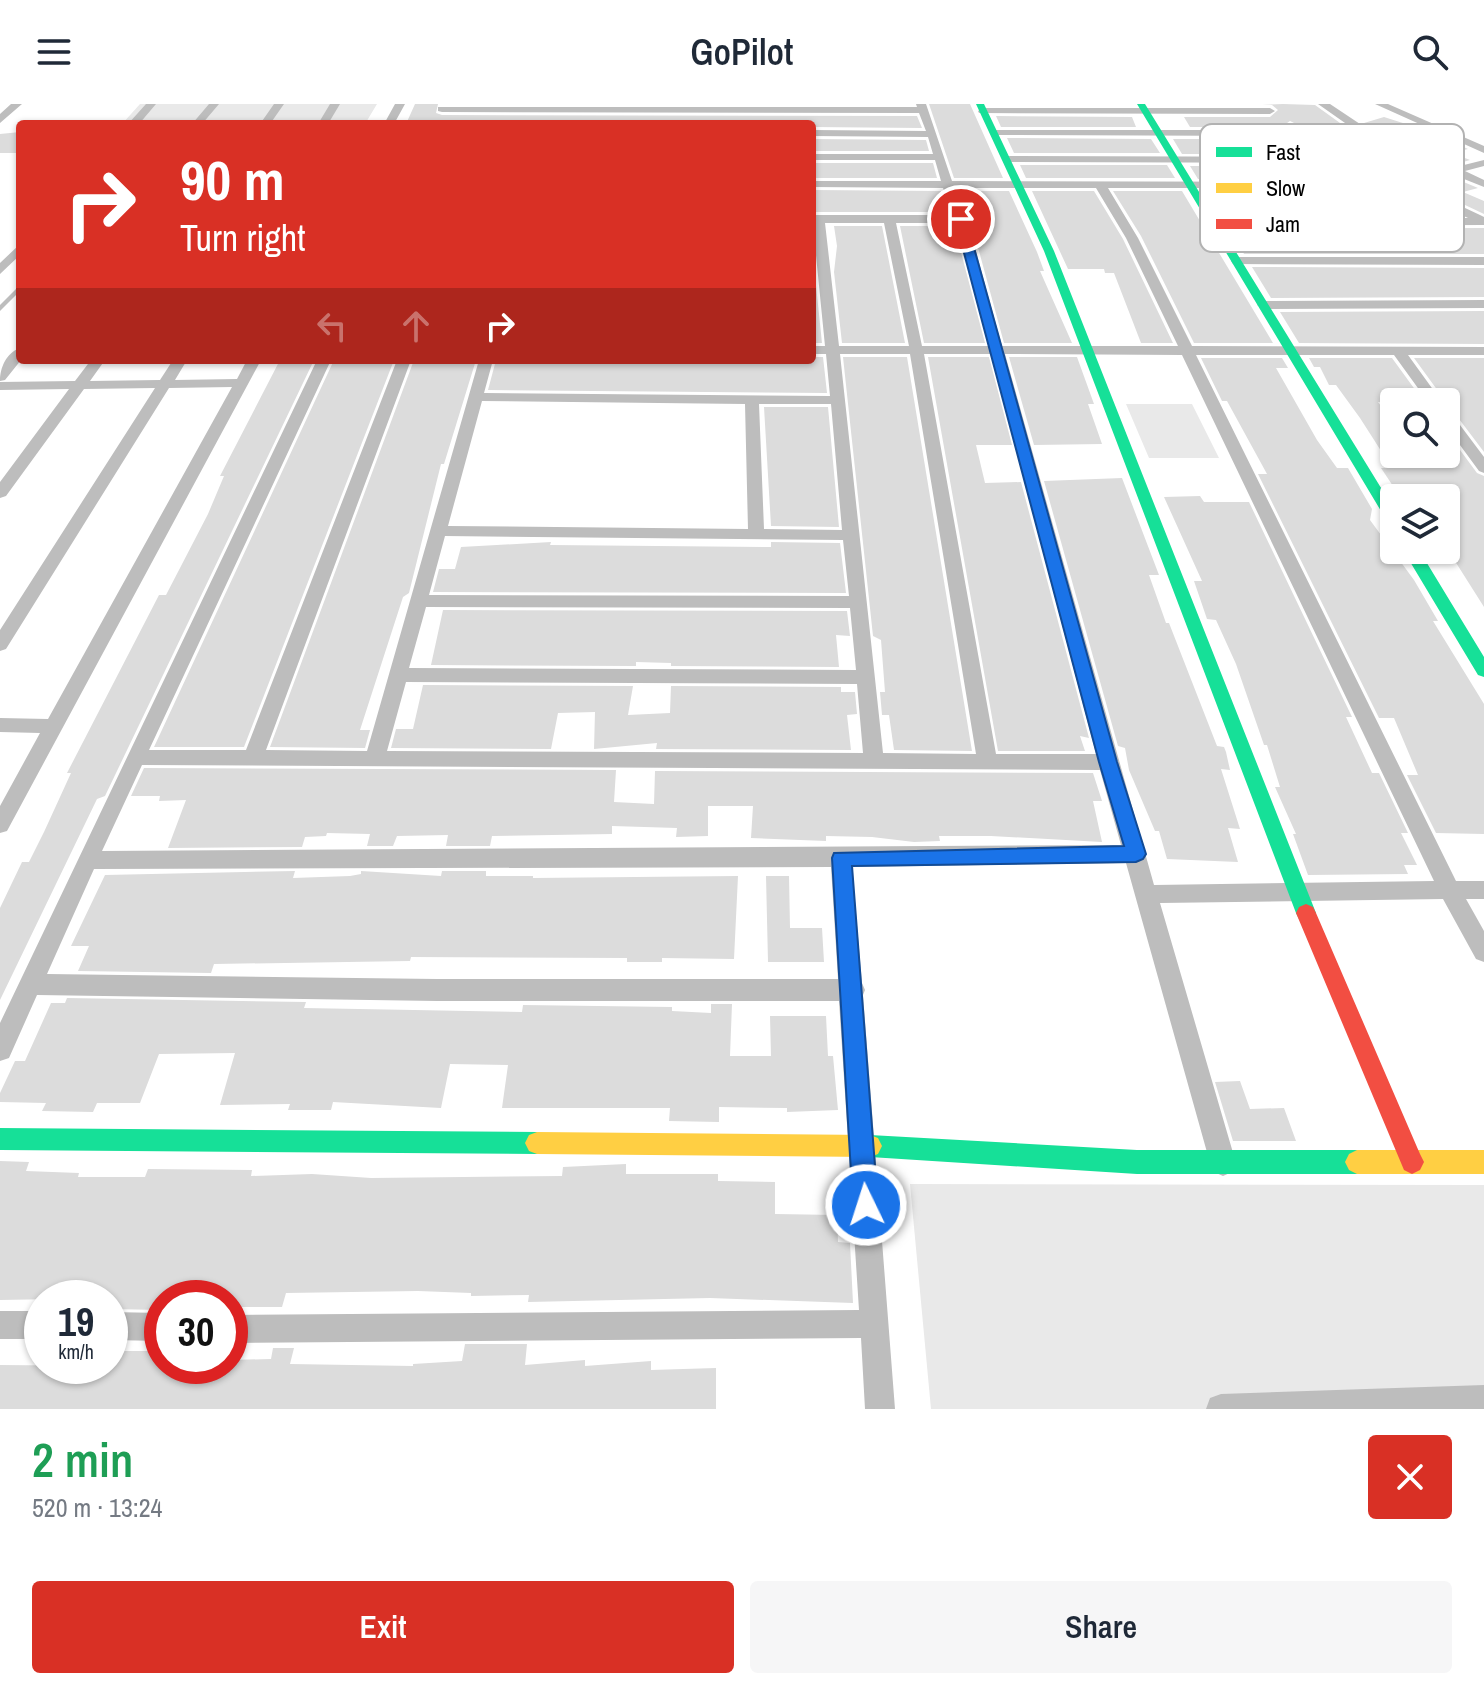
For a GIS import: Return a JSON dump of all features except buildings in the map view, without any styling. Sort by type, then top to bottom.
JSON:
[{"type":"street","points":[[0,120],[17,104]]},
{"type":"street","points":[[137,120],[151,104]]},
{"type":"street","points":[[200,120],[214,104]]},
{"type":"street","points":[[1323,104],[1353,124]]},
{"type":"street","points":[[1380,104],[1425,124]]},
{"type":"street","points":[[442,110],[922,107],[945,185],[961,219],[1108,762],[1223,1163]]},
{"type":"street","points":[[1285,124],[1265,108],[982,107],[1021,186],[1296,890],[1412,1162]]},
{"type":"street","points":[[1143,107],[1200,204]]},
{"type":"street","points":[[816,133],[931,134]]},
{"type":"street","points":[[995,133],[1200,134]]},
{"type":"street","points":[[1464,141],[1484,150]]},
{"type":"street","points":[[816,157],[939,157]]},
{"type":"street","points":[[1008,159],[1200,160]]},
{"type":"street","points":[[1464,169],[1484,163]]},
{"type":"street","points":[[1464,175],[1484,184]]},
{"type":"street","points":[[816,184],[1200,187]]},
{"type":"street","points":[[1101,186],[1132,238],[1449,889],[1484,952]]},
{"type":"street","points":[[1464,212],[1484,221]]},
{"type":"street","points":[[874,760],[838,400],[816,219],[961,219]]},
{"type":"street","points":[[889,219],[916,349],[987,760]]},
{"type":"street","points":[[1464,221],[1484,221]]},
{"type":"street","points":[[0,270],[16,252]]},
{"type":"street","points":[[1231,252],[1380,498]]},
{"type":"street","points":[[1237,261],[1484,261]]},
{"type":"street","points":[[1264,305],[1484,304]]},
{"type":"street","points":[[816,350],[1484,351]]},
{"type":"street","points":[[1398,351],[1425,388]]},
{"type":"street","points":[[0,377],[16,357]]},
{"type":"street","points":[[0,493],[95,364]]},
{"type":"street","points":[[0,645],[178,364]]},
{"type":"street","points":[[0,825],[252,364]]},
{"type":"street","points":[[0,1050],[322,364]]},
{"type":"street","points":[[253,757],[402,364]]},
{"type":"street","points":[[375,758],[485,364]]},
{"type":"street","points":[[0,386],[243,383]]},
{"type":"street","points":[[475,397],[838,400]]},
{"type":"street","points":[[752,399],[756,534]]},
{"type":"street","points":[[1460,435],[1484,468]]},
{"type":"street","points":[[437,531],[852,535]]},
{"type":"street","points":[[1419,564],[1484,671]]},
{"type":"street","points":[[418,601],[857,602]]},
{"type":"street","points":[[398,675],[865,677]]},
{"type":"street","points":[[0,725],[53,726]]},
{"type":"street","points":[[135,757],[1108,762]]},
{"type":"street","points":[[87,860],[1136,854]]},
{"type":"street","points":[[841,858],[853,990],[880,1409]]},
{"type":"street","points":[[1147,894],[1484,890]]},
{"type":"street","points":[[30,984],[437,990],[853,990]]},
{"type":"street","points":[[0,1139],[862,1145],[1074,1159],[1223,1163],[1484,1162]]},
{"type":"street","points":[[248,1329],[874,1324]]},
{"type":"street","points":[[0,1325],[24,1325]]},
{"type":"street","points":[[1221,1409],[1484,1400]]},
{"type":"lane","points":[[0,309],[16,291]]},
{"type":"shaded area","points":[[140,104],[377,104],[367,120],[126,120]]},
{"type":"shaded area","points":[[1126,404],[1192,404],[1219,458],[1149,458]]},
{"type":"shaded area","points":[[910,1184],[1484,1185],[1484,1409],[931,1409]]},
{"type":"traffic: fast","points":[[980,104],[1049,251],[1306,913]]},
{"type":"traffic: fast","points":[[1141,104],[1200,201]]},
{"type":"traffic: fast","points":[[1231,252],[1380,498]]},
{"type":"traffic: fast","points":[[1419,564],[1484,671]]},
{"type":"traffic: fast","points":[[0,1139],[537,1143]]},
{"type":"traffic: fast","points":[[870,1146],[1137,1162],[1357,1162]]},
{"type":"traffic: slow","points":[[537,1143],[870,1146]]},
{"type":"traffic: slow","points":[[1357,1162],[1484,1162]]},
{"type":"traffic: jam","points":[[1306,913],[1412,1162]]},
{"type":"route","points":[[866,1205],[853,990],[841,858],[1136,854],[1108,762],[961,219]]}]
